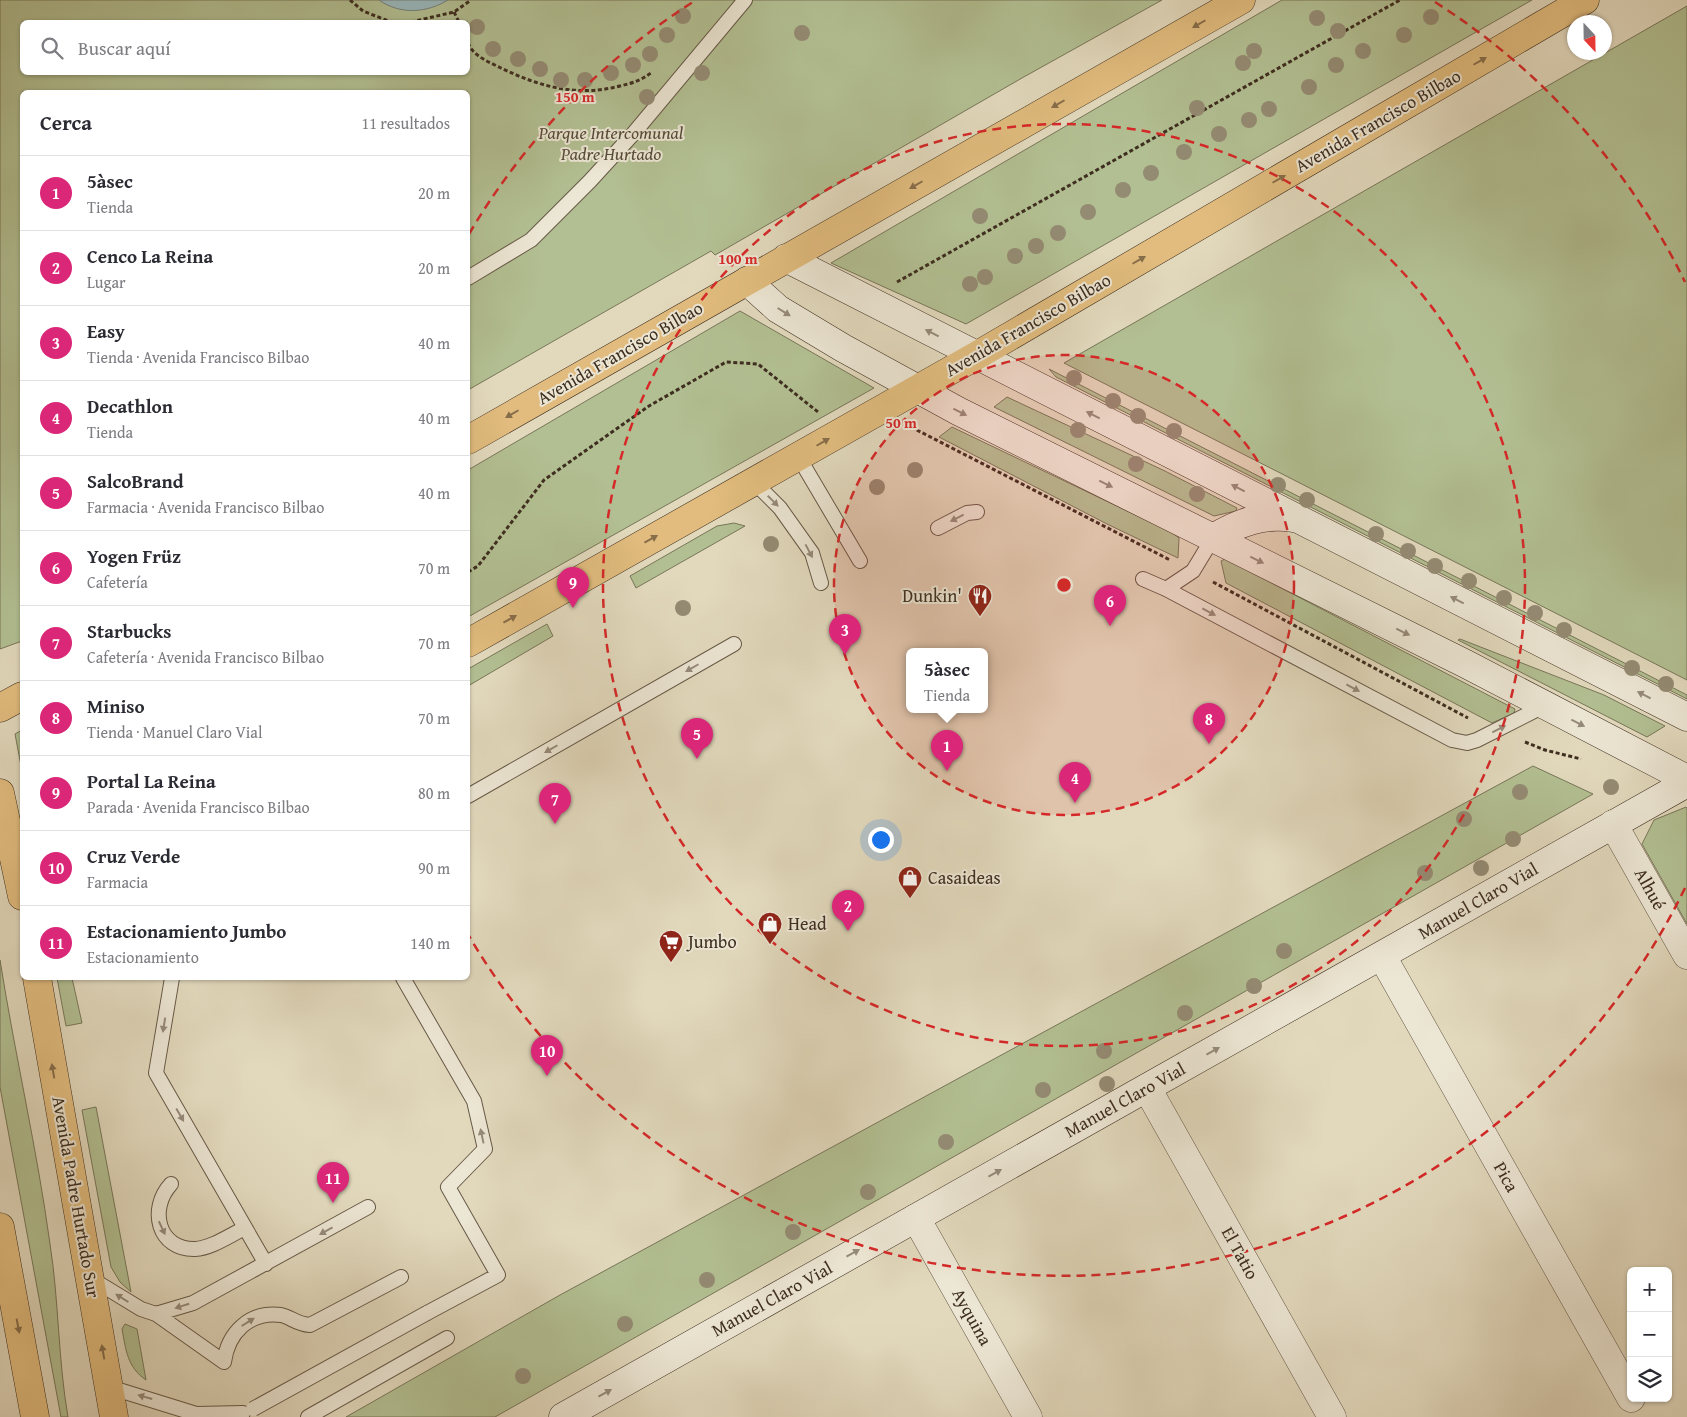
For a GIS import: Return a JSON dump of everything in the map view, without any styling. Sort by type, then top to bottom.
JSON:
[{"type":"main road","name":"Avenida Francisco Bilbao","points":[[470,439],[1241,0]]},
{"type":"main road","name":"Avenida Francisco Bilbao","points":[[470,642],[976,356],[1585,0]]},
{"type":"main road","points":[[0,708],[20,697]]},
{"type":"main road","points":[[0,793],[20,886]]},
{"type":"main road","points":[[0,881],[20,894]]},
{"type":"main road","name":"Avenida Padre Hurtado Sur","points":[[37,980],[114,1417]]},
{"type":"main road","points":[[0,1227],[35,1417]]},
{"type":"street","points":[[786,258],[1687,717]]},
{"type":"street","points":[[747,281],[778,309],[843,348],[958,411],[1466,664],[1687,779]]},
{"type":"street","points":[[1214,538],[1240,524],[1260,518],[1280,516],[1297,518]]},
{"type":"street","name":"Manuel Claro Vial","points":[[562,1417],[1687,783]]},
{"type":"street","name":"Alhué","points":[[1613,824],[1687,955]]},
{"type":"street","name":"Pica","points":[[1382,956],[1627,1391]]},
{"type":"street","name":"El Tatio","points":[[1147,1088],[1332,1417]]},
{"type":"street","name":"Ayquina","points":[[916,1218],[1028,1417]]},
{"type":"street","name":"Pica","points":[[1633,1402],[1642,1417]]},
{"type":"lane","points":[[470,277],[531,240],[633,134],[745,0]]},
{"type":"lane","points":[[798,456],[860,561]]},
{"type":"lane","points":[[753,481],[780,508],[812,552],[821,583]]},
{"type":"lane","points":[[938,528],[968,513],[977,512]]},
{"type":"lane","points":[[1166,589],[1193,572],[1214,538]]},
{"type":"lane","points":[[1142,579],[1166,589],[1452,740],[1467,742],[1477,740],[1544,706]]},
{"type":"lane","points":[[470,795],[734,644]]},
{"type":"lane","points":[[172,980],[156,1073],[266,1264]]},
{"type":"lane","points":[[109,1387],[196,1414],[245,1413],[498,1275],[448,1188],[485,1149],[474,1101],[404,980]]},
{"type":"lane","points":[[171,1184],[163,1193],[158,1204],[157,1216],[161,1228],[175,1243],[195,1249],[206,1247],[245,1228]]},
{"type":"lane","points":[[156,1314],[193,1303],[368,1207]]},
{"type":"lane","points":[[90,1278],[141,1309],[156,1314],[224,1362],[230,1339],[246,1322],[258,1316],[284,1316],[300,1324],[310,1325],[401,1277]]},
{"type":"lane","points":[[308,1417],[447,1338]]},
{"type":"path","points":[[350,0],[363,11],[386,20]]},
{"type":"path","points":[[419,20],[454,12],[471,0]]},
{"type":"path","points":[[890,286],[1400,0]]},
{"type":"path","points":[[454,12],[458,20]]},
{"type":"path","points":[[470,45],[483,59],[511,73],[568,92],[601,91],[642,80],[655,70]]},
{"type":"path","points":[[470,571],[478,566],[544,480],[649,406],[726,362],[758,364],[842,431]]},
{"type":"path","points":[[880,410],[1193,572],[1476,722],[1544,750],[1587,761]]},
{"type":"green space","name":"Parque Intercomunal Padre Hurtado","points":[[0,0],[1162,0],[1022,78],[715,255],[711,251],[470,389],[470,90],[20,90],[20,642],[0,649]]},
{"type":"green space","points":[[1282,0],[1532,0],[966,324],[831,263]]},
{"type":"green space","points":[[1687,6],[1687,680],[1064,363],[1593,60],[1612,60],[1612,49]]},
{"type":"green space","points":[[740,311],[874,388],[470,616],[470,469]]},
{"type":"green space","points":[[1049,369],[1687,695],[1687,699],[1056,377]]},
{"type":"green space","points":[[1007,397],[1165,471],[1237,508],[1236,511],[1214,516],[994,407]]},
{"type":"green space","points":[[952,427],[1171,532],[1179,538],[1178,558],[1107,524],[939,437]]},
{"type":"green space","points":[[734,523],[745,526],[636,588],[630,576],[717,526]]},
{"type":"green space","points":[[1225,559],[1515,709],[1514,713],[1492,723],[1226,583],[1221,561]]},
{"type":"green space","points":[[547,624],[553,636],[470,685],[470,668]]},
{"type":"green space","points":[[1460,639],[1604,695],[1665,726],[1647,737],[1458,640]]},
{"type":"green space","points":[[20,731],[20,760],[15,734]]},
{"type":"green space","points":[[1533,766],[1593,794],[495,1417],[346,1417],[560,1295]]},
{"type":"green space","points":[[1686,807],[1687,924],[1642,844],[1654,820]]},
{"type":"green space","points":[[0,960],[45,1208],[53,1265],[62,1374],[68,1417],[61,1417],[0,1087]]},
{"type":"green space","points":[[57,980],[72,980],[82,1023],[66,1026]]},
{"type":"green space","points":[[96,1107],[131,1292],[120,1282],[111,1267],[82,1110]]},
{"type":"green space","points":[[125,1324],[137,1329],[146,1380],[135,1370],[128,1358],[122,1329]]},
{"type":"water","points":[[379,0],[448,0],[431,8],[405,10],[387,5]]},
{"type":"place","name":"Portal La Reina","points":[[573,608]]},
{"type":"place","name":"Dunkin'","points":[[980,617]]},
{"type":"place","name":"Yogen Früz","points":[[1110,626]]},
{"type":"place","name":"Easy","points":[[845,655]]},
{"type":"place","name":"Miniso","points":[[1209,744]]},
{"type":"place","name":"SalcoBrand","points":[[697,759]]},
{"type":"place","name":"5àsec","points":[[947,771]]},
{"type":"place","name":"Decathlon","points":[[1075,803]]},
{"type":"place","name":"Starbucks","points":[[555,824]]},
{"type":"place","name":"Casaideas","points":[[910,899]]},
{"type":"place","name":"Cenco La Reina","points":[[848,931]]},
{"type":"place","name":"Head","points":[[770,945]]},
{"type":"place","name":"Jumbo","points":[[671,963]]},
{"type":"place","name":"Cruz Verde","points":[[547,1076]]},
{"type":"place","name":"Estacionamiento Jumbo","points":[[333,1203]]}]
